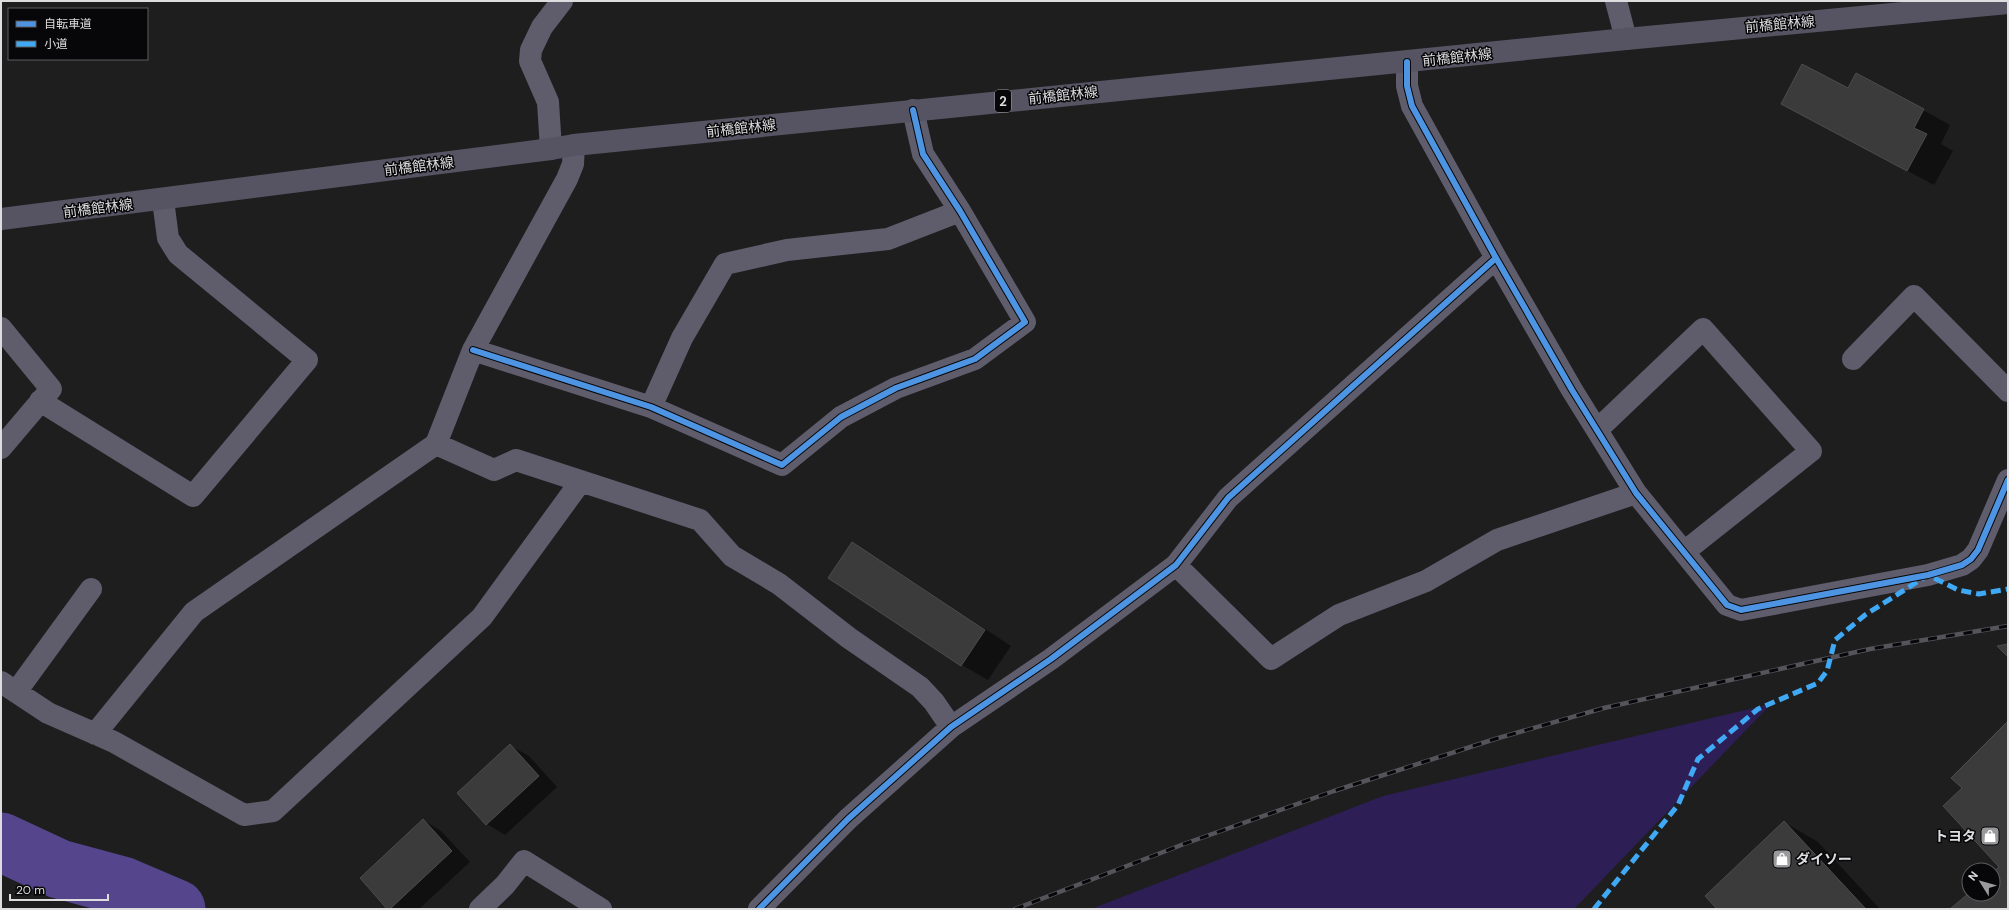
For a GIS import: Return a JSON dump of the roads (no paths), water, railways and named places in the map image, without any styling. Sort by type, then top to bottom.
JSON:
[{"type":"main road","name":"前橋館林線","points":[[1,219],[163,200],[574,145],[1626,39],[2008,3]]},
{"type":"street","points":[[551,149],[548,102],[530,61],[531,50],[542,27],[562,1]]},
{"type":"street","points":[[1616,1],[1621,14],[1626,39]]},
{"type":"street","points":[[1407,62],[1407,86],[1412,106],[1496,258],[1597,430],[1636,493],[1727,606],[1741,610],[1928,575],[1962,565],[1971,559],[1978,550],[2008,480]]},
{"type":"street","points":[[474,350],[651,407],[782,465],[841,417],[896,388],[976,359],[1025,322],[960,211],[923,154],[913,110]]},
{"type":"street","points":[[94,734],[194,612],[436,444],[474,350],[567,179],[573,164],[574,145]]},
{"type":"street","points":[[40,401],[193,496],[307,360],[178,254],[168,238],[163,200]]},
{"type":"street","points":[[651,407],[682,338],[725,264],[787,250],[888,239],[960,211]]},
{"type":"street","points":[[759,909],[848,819],[951,727],[1051,659],[1176,565],[1228,498],[1496,258]]},
{"type":"street","points":[[1853,360],[1914,296],[2008,391]]},
{"type":"street","points":[[1,328],[51,389],[1,448]]},
{"type":"street","points":[[1597,430],[1703,329],[1812,451],[1684,552]]},
{"type":"street","points":[[436,444],[494,470],[516,460],[700,520],[732,556],[779,584],[849,638],[920,687],[934,702],[951,727]]},
{"type":"street","points":[[91,589],[9,687],[48,713],[114,742],[244,815],[273,811],[482,617],[581,481]]},
{"type":"street","points":[[1176,565],[1271,658],[1339,615],[1426,582],[1496,540],[1636,493]]},
{"type":"street","points":[[480,909],[505,885],[524,861],[601,909]]},
{"type":"waterway","points":[[1,842],[59,869],[122,886],[176,909]]},
{"type":"waterway","points":[[108,909],[122,886]]},
{"type":"railway","points":[[1015,909],[1184,844],[1334,791],[1495,739],[1604,708],[1870,649],[2008,626]]},
{"type":"place","name":"トヨタ","points":[[1990,836]]},
{"type":"place","name":"ダイソー","points":[[1782,859]]}]
